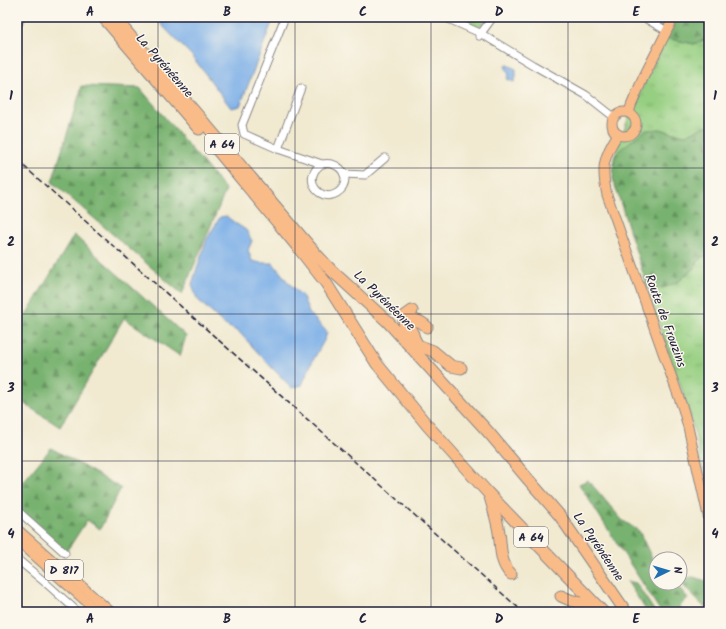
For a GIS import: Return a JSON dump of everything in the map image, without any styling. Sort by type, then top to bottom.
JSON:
[{"type":"highway","name":"La Pyrénéenne","points":[[103,17],[209,140],[297,246],[326,283],[377,364],[427,425],[488,493],[602,612]]},
{"type":"highway","name":"La Pyrénéenne","points":[[114,17],[316,254],[331,270],[388,322],[408,336],[426,364],[490,434],[560,516],[626,612]]},
{"type":"highway","points":[[412,311],[405,316],[405,327],[408,336],[417,345],[426,364]]},
{"type":"highway","points":[[408,336],[411,322],[417,320],[427,327]]},
{"type":"highway","points":[[408,336],[433,351],[451,366],[461,368]]},
{"type":"highway","points":[[417,345],[433,351]]},
{"type":"highway","points":[[488,493],[499,529],[502,559],[504,565],[512,574]]},
{"type":"highway","points":[[561,596],[584,604],[599,612]]},
{"type":"main road","points":[[629,113],[644,78],[674,17]]},
{"type":"main road","points":[[621,112],[629,113],[635,118],[635,130],[633,133],[626,136],[621,136],[613,128],[612,121],[617,114],[621,112]]},
{"type":"main road","name":"Route de Frouzins","points":[[618,134],[607,152],[604,184],[683,409],[709,520]]},
{"type":"main road","name":"D 817","points":[[17,529],[110,612]]},
{"type":"main road","name":"D 817","points":[[17,540],[98,612]]},
{"type":"street","points":[[17,26],[21,17]]},
{"type":"street","points":[[285,17],[242,125],[244,134],[278,149],[322,164]]},
{"type":"street","points":[[444,17],[480,34],[586,95],[614,117]]},
{"type":"street","points":[[480,34],[493,17]]},
{"type":"street","points":[[643,17],[667,30]]},
{"type":"street","points":[[278,149],[301,88]]},
{"type":"street","points":[[344,174],[365,175],[385,158]]},
{"type":"street","points":[[322,164],[333,164],[344,174],[344,183],[340,191],[332,195],[321,194],[314,187],[312,182],[312,176],[315,170],[322,164]]},
{"type":"street","points":[[17,510],[65,553]]},
{"type":"street","points":[[17,559],[78,612]]},
{"type":"green space","points":[[452,17],[489,17],[479,28]]},
{"type":"green space","points":[[676,17],[709,17],[709,38],[694,44],[666,38]]},
{"type":"green space","points":[[666,38],[694,44],[709,38],[709,127],[706,126],[686,135],[660,129],[623,147],[614,158],[628,119]]},
{"type":"green space","points":[[82,86],[140,88],[226,190],[182,294],[52,182]]},
{"type":"green space","points":[[706,126],[709,127],[709,256],[701,257],[693,269],[678,282],[657,289],[647,286],[613,179],[614,158],[623,147],[646,130],[660,129],[686,135]]},
{"type":"green space","points":[[74,235],[186,336],[180,356],[124,318],[60,427],[17,399],[17,330]]},
{"type":"green space","points":[[709,256],[709,498],[695,434],[683,393],[647,286],[657,289],[693,269],[701,257]]},
{"type":"green space","points":[[51,448],[121,488],[100,529],[87,520],[65,554],[17,511],[17,478],[23,482]]},
{"type":"green space","points":[[588,480],[622,520],[639,531],[648,551],[648,591],[682,591],[688,598],[680,606],[679,612],[661,612],[579,484]]},
{"type":"green space","points":[[693,577],[709,583],[709,609],[701,604],[688,590],[688,578]]},
{"type":"green space","points":[[627,581],[636,583],[655,612],[647,612]]},
{"type":"water","points":[[154,17],[274,17],[240,106],[231,108],[192,56]]},
{"type":"water","points":[[507,65],[516,69],[516,77],[514,82],[507,79],[509,75],[505,66]]},
{"type":"water","points":[[226,216],[246,230],[252,241],[248,250],[252,261],[273,263],[288,282],[303,297],[309,313],[327,332],[302,385],[292,388],[239,332],[225,325],[197,299],[192,284],[207,239],[220,217]]},
{"type":"railway","points":[[17,160],[523,612]]}]
